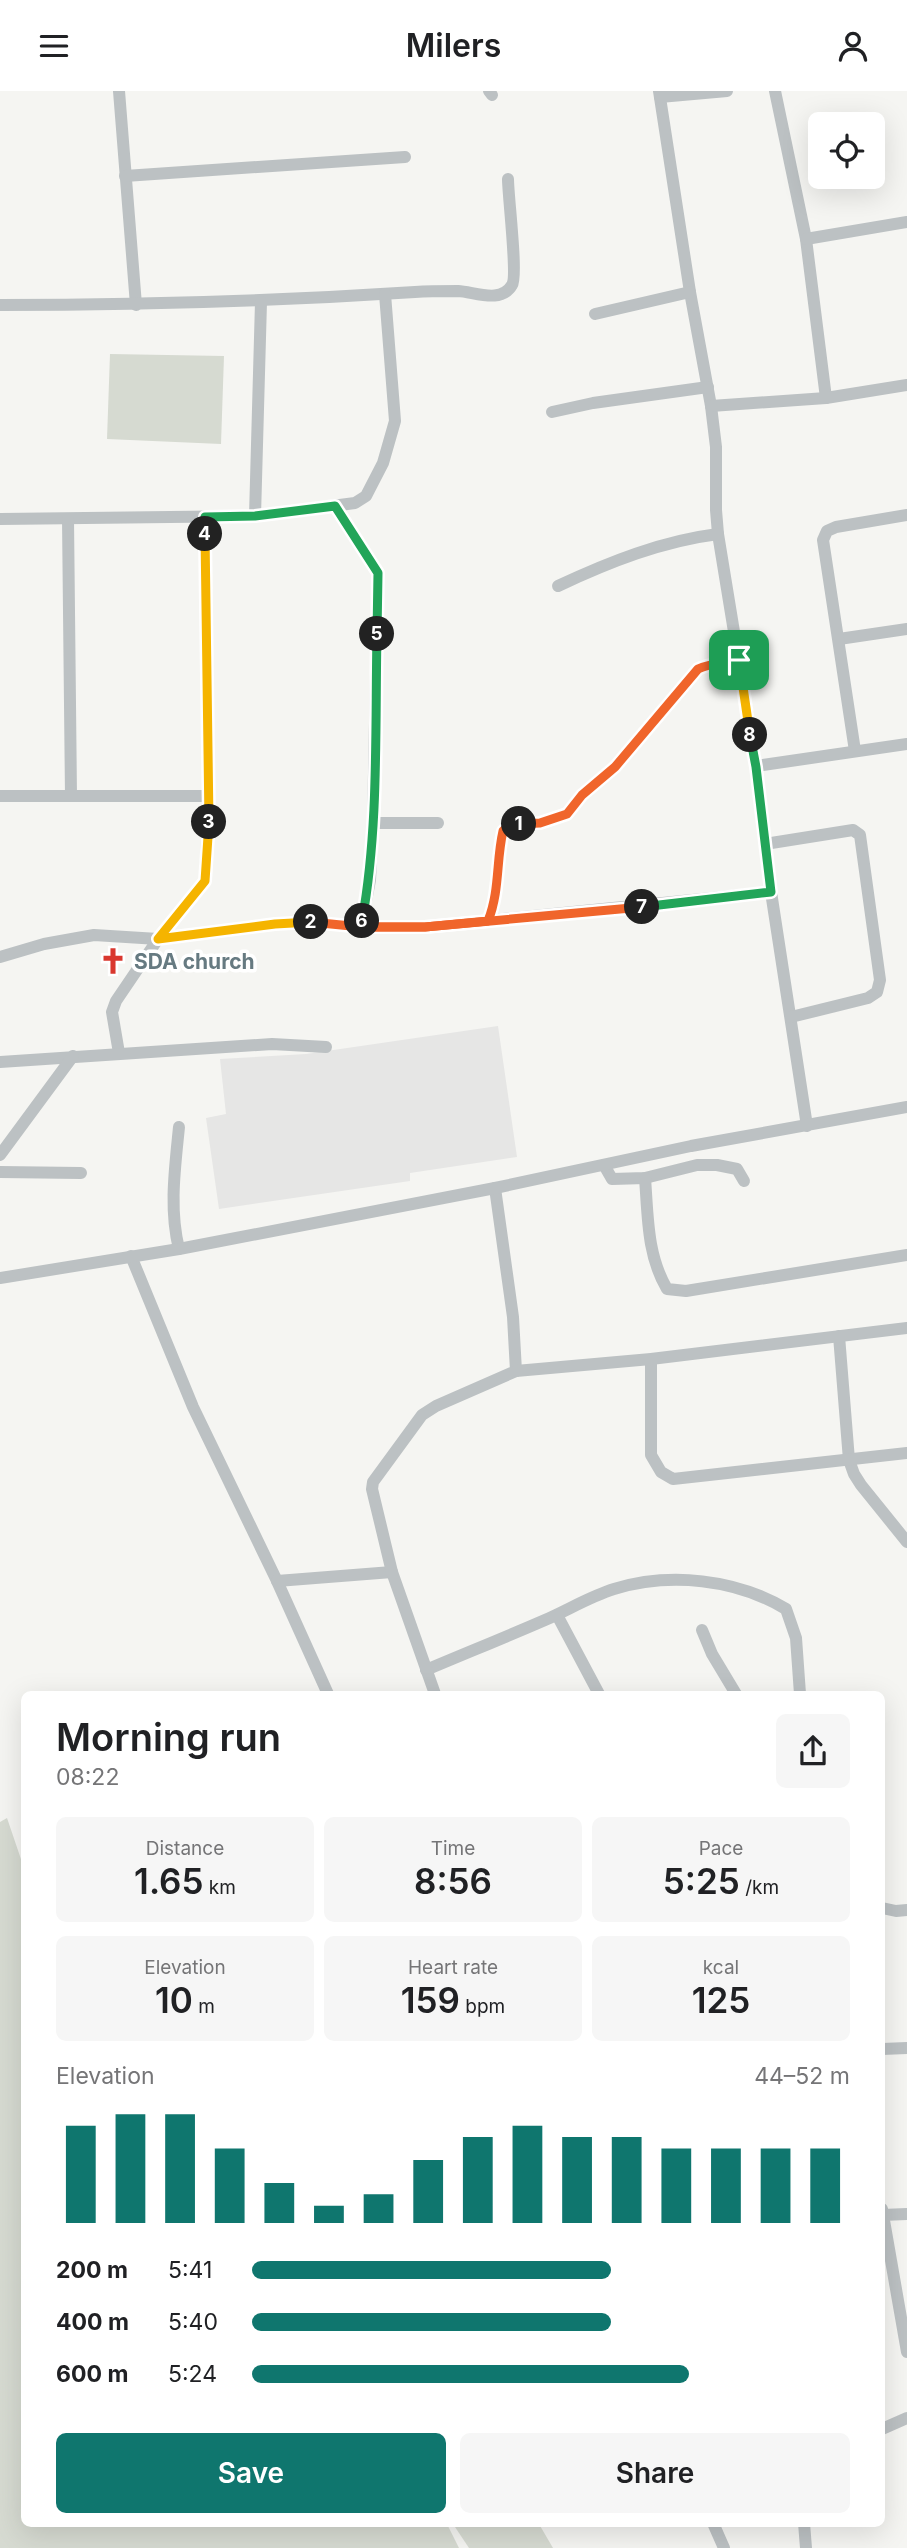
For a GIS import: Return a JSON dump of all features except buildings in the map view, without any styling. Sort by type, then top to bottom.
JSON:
[{"type":"street","points":[[119,91],[136,305]]},
{"type":"street","points":[[727,91],[659,94],[711,406],[716,447],[718,534],[756,767],[771,892],[807,1126]]},
{"type":"street","points":[[775,91],[806,239],[826,398]]},
{"type":"street","points":[[125,176],[405,157]]},
{"type":"street","points":[[0,305],[136,305],[261,302],[385,294],[502,294],[512,285],[516,274],[508,179]]},
{"type":"street","points":[[806,239],[907,222]]},
{"type":"street","points":[[596,314],[690,292]]},
{"type":"street","points":[[0,519],[255,516],[355,503],[366,496],[383,463],[395,421],[385,294]]},
{"type":"street","points":[[255,516],[261,302]]},
{"type":"street","points":[[711,406],[826,398],[907,385]]},
{"type":"street","points":[[552,412],[593,403],[708,387]]},
{"type":"street","points":[[335,506],[378,573],[373,823],[370,880],[361,927]]},
{"type":"street","points":[[855,751],[823,540],[827,531],[836,527],[907,515]]},
{"type":"street","points":[[119,1053],[112,1012],[116,1001],[158,939],[205,881],[209,796],[205,517]]},
{"type":"street","points":[[68,519],[71,796]]},
{"type":"street","points":[[558,586],[640,552],[692,537],[718,534]]},
{"type":"street","points":[[839,639],[907,629]]},
{"type":"street","points":[[488,921],[498,882],[503,831],[511,824],[540,823],[567,814],[582,795],[615,767],[698,669],[706,665],[739,660]]},
{"type":"street","points":[[756,767],[907,744]]},
{"type":"street","points":[[0,796],[209,796]]},
{"type":"street","points":[[373,823],[438,823]]},
{"type":"street","points":[[765,843],[853,830],[860,835],[878,956],[880,980],[877,992],[868,999],[791,1017]]},
{"type":"street","points":[[0,957],[44,944],[94,935],[158,939],[316,922],[361,927],[425,927],[771,892]]},
{"type":"street","points":[[0,1062],[272,1044],[326,1047]]},
{"type":"street","points":[[0,1155],[74,1056]]},
{"type":"street","points":[[0,1278],[179,1249],[495,1188],[691,1146],[907,1107]]},
{"type":"street","points":[[179,1127],[173,1187],[174,1229],[179,1249]]},
{"type":"street","points":[[691,1146],[696,1165]]},
{"type":"street","points":[[604,1164],[612,1179],[645,1178],[696,1165],[717,1165],[737,1168],[744,1181]]},
{"type":"street","points":[[0,1172],[81,1173]]},
{"type":"street","points":[[645,1178],[651,1254],[657,1273],[667,1289],[686,1291],[907,1255]]},
{"type":"street","points":[[495,1188],[513,1317],[516,1371]]},
{"type":"street","points":[[131,1257],[193,1406],[327,1691]]},
{"type":"street","points":[[434,1691],[392,1572],[372,1489],[373,1482],[422,1415],[436,1406],[516,1371],[651,1359],[907,1328]]},
{"type":"street","points":[[839,1336],[849,1460],[861,1485],[907,1542]]},
{"type":"street","points":[[651,1359],[651,1455],[661,1472],[673,1479],[907,1453]]},
{"type":"street","points":[[277,1581],[392,1572]]},
{"type":"street","points":[[426,1670],[614,1589],[674,1581],[729,1584],[773,1601],[786,1609],[796,1639],[799,1691]]},
{"type":"street","points":[[557,1615],[597,1691]]},
{"type":"street","points":[[702,1630],[712,1654],[734,1691]]},
{"type":"street","points":[[885,1909],[907,1910]]},
{"type":"street","points":[[885,2049],[907,2049]]},
{"type":"street","points":[[885,2213],[907,2214]]},
{"type":"street","points":[[885,2230],[907,2352]]},
{"type":"street","points":[[885,2428],[907,2418]]},
{"type":"street","points":[[715,2527],[724,2548]]},
{"type":"street","points":[[804,2527],[806,2548]]},
{"type":"shaded area","points":[[110,354],[224,356],[221,444],[107,439]]},
{"type":"shaded area","points":[[498,1026],[517,1157],[410,1173],[410,1181],[219,1209],[206,1118],[226,1114],[220,1059],[306,1054]]},
{"type":"shaded area","points":[[7,1818],[21,1859],[21,2527],[448,2527],[459,2548],[0,2548],[0,1822]]},
{"type":"shaded area","points":[[455,2527],[541,2527],[553,2548],[469,2548]]},
{"type":"place","name":"SDA church","points":[[113,961]]},
{"type":"route","points":[[739,660],[706,665],[698,669],[615,767],[582,795],[567,814],[540,823],[511,824],[503,831],[498,882],[488,921],[425,927],[361,927],[316,922],[275,924],[158,939],[200,890],[208,868],[205,517],[255,516],[335,506],[378,573],[373,823],[370,880],[361,927],[425,927],[488,921],[655,905],[771,892],[756,767],[747,724],[739,660]]}]
